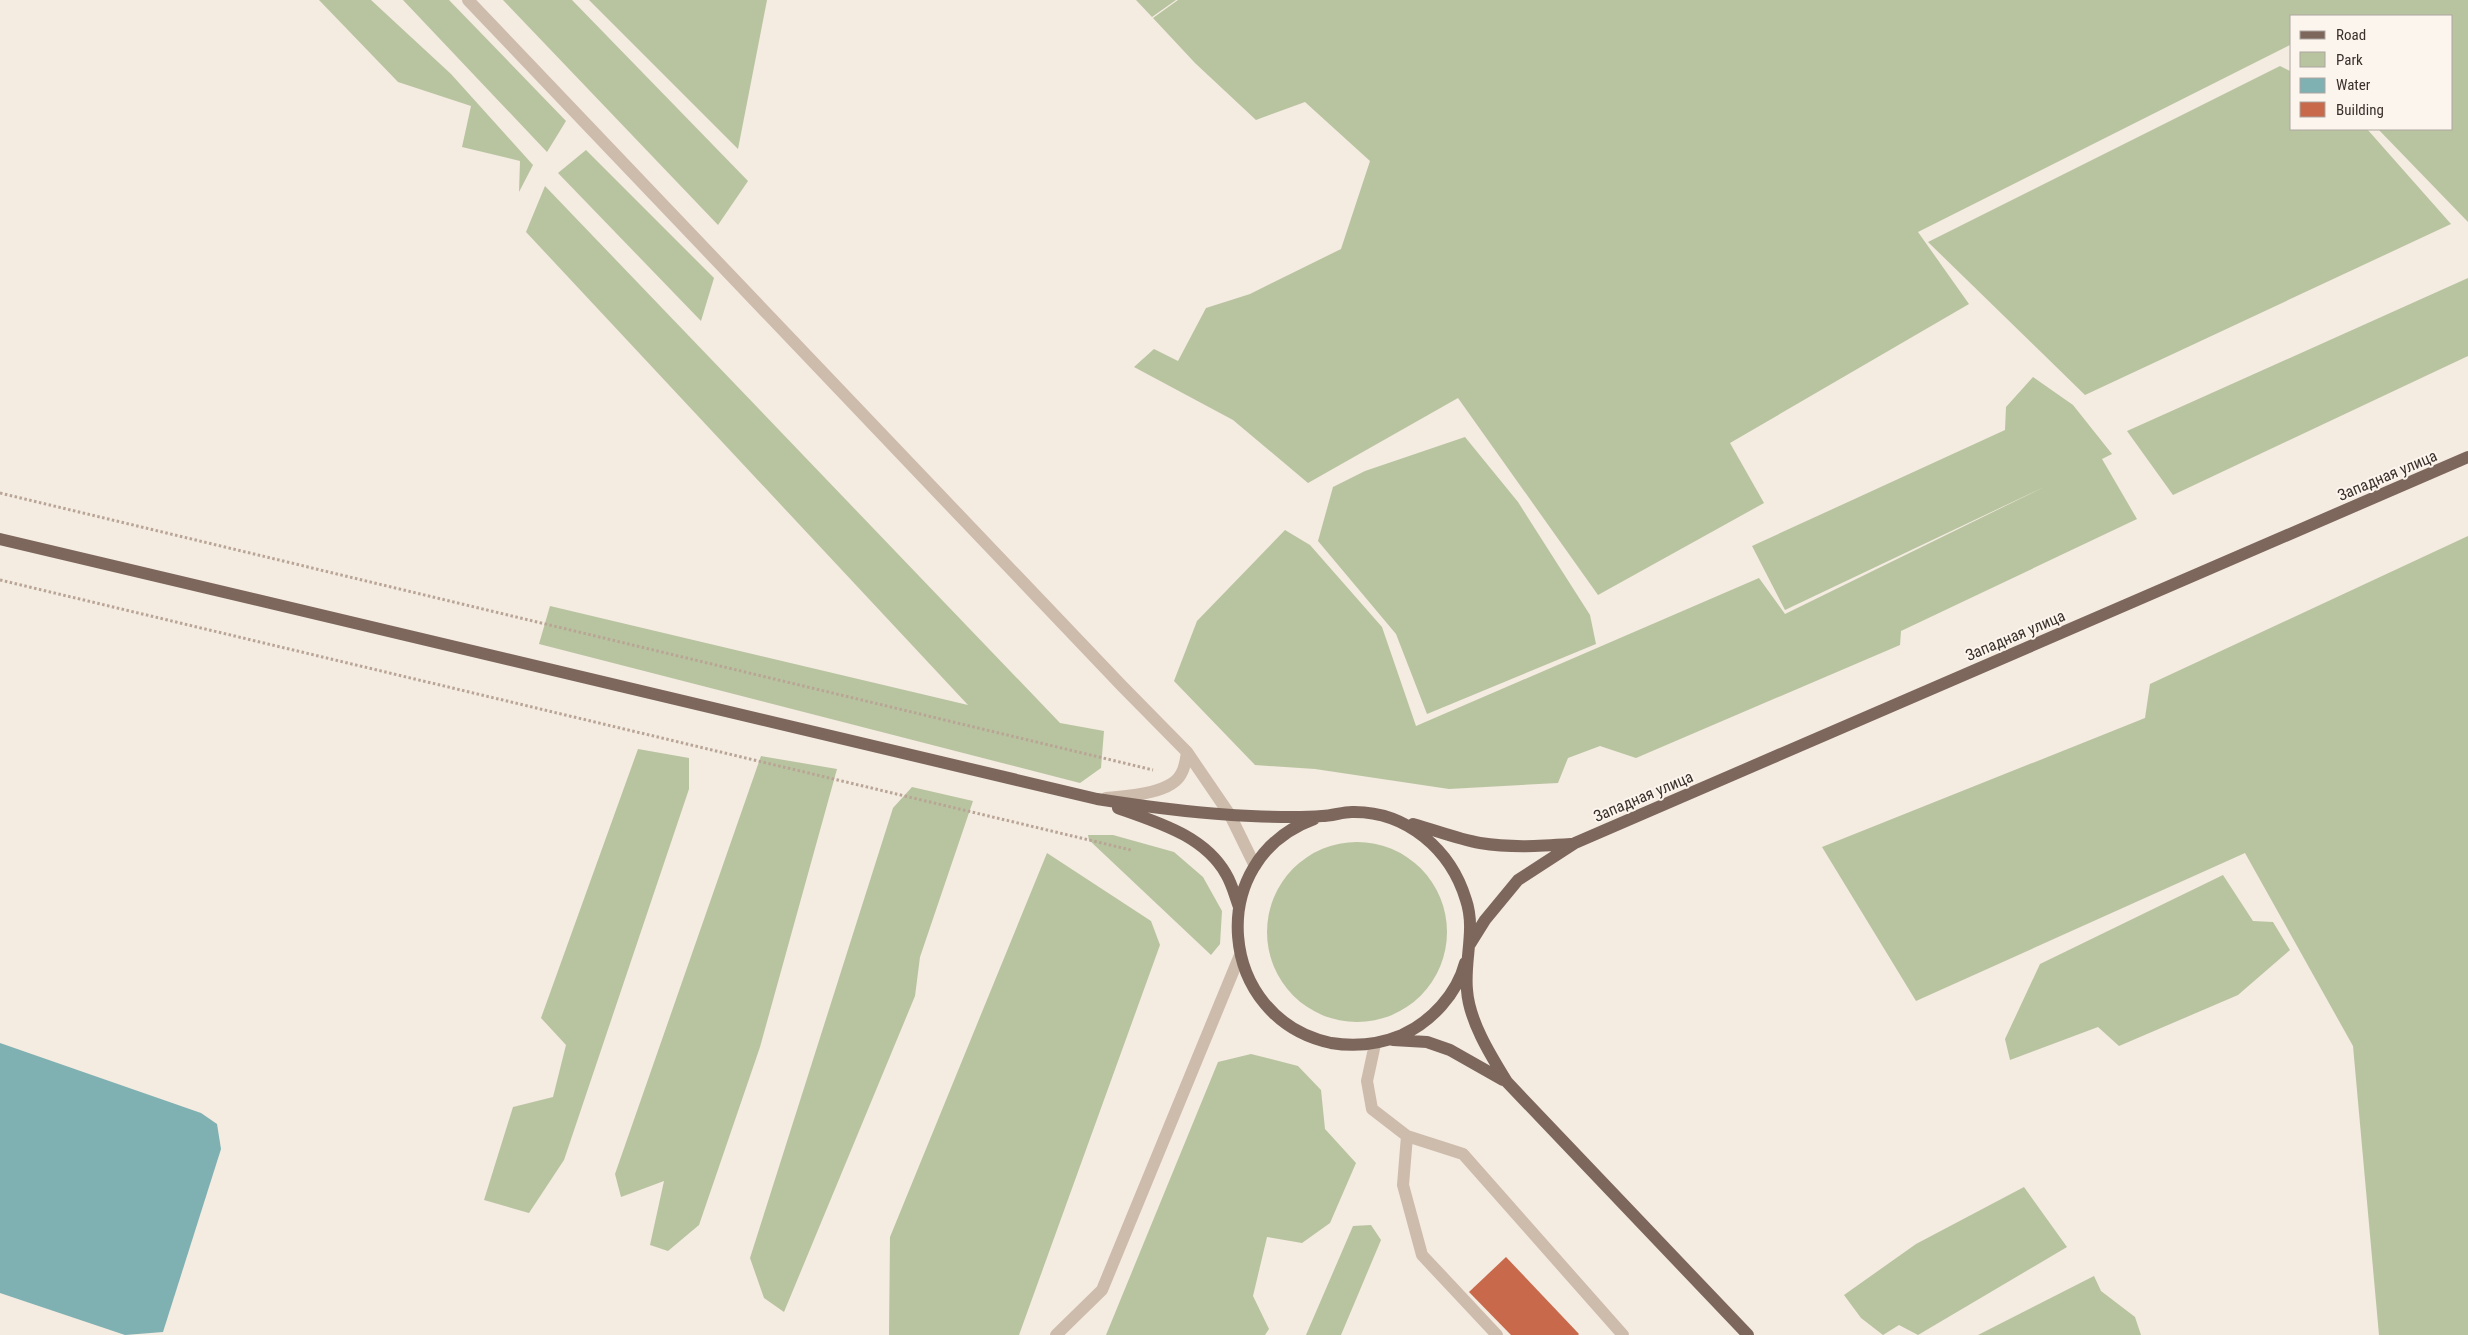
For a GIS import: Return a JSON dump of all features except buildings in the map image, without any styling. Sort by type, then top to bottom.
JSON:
[{"type":"main road","name":"Западная улица","points":[[1469,945],[1485,920],[1518,880],[1575,843],[2468,457]]},
{"type":"main road","points":[[0,539],[1097,800],[1230,815],[1277,818],[1324,816],[1352,812],[1381,816],[1401,822],[1420,833],[1436,847],[1450,863],[1460,882],[1467,902],[1470,923],[1467,990],[1485,1047],[1507,1082],[1748,1335]]},
{"type":"main road","points":[[1097,800],[1178,831],[1206,850],[1226,874],[1239,907]]},
{"type":"main road","points":[[1324,816],[1303,823],[1284,835],[1268,849],[1255,866],[1245,886],[1239,907],[1236,931],[1240,955],[1248,978],[1260,998],[1276,1016],[1296,1030],[1319,1040],[1342,1045],[1375,1044],[1390,1040],[1422,1023],[1444,1004],[1462,972],[1469,945]]},
{"type":"main road","name":"Западная улица","points":[[1381,816],[1478,843],[1534,847],[1575,843]]},
{"type":"main road","points":[[1390,1040],[1427,1042],[1450,1050],[1507,1082]]},
{"type":"lane","points":[[468,0],[1101,664],[1188,752],[1230,815],[1255,866]]},
{"type":"lane","points":[[1097,800],[1146,793],[1172,784],[1181,774],[1188,752]]},
{"type":"lane","points":[[1056,1335],[1102,1290],[1240,955]]},
{"type":"lane","points":[[1375,1044],[1367,1081],[1372,1108],[1407,1136],[1463,1154],[1622,1335]]},
{"type":"lane","points":[[1407,1136],[1403,1185],[1422,1255],[1497,1335]]},
{"type":"path","points":[[0,493],[1154,770]]},
{"type":"path","points":[[0,580],[1131,850]]},
{"type":"green space","points":[[319,0],[371,0],[451,74],[533,165],[519,192],[520,161],[462,147],[471,106],[398,82]]},
{"type":"green space","points":[[403,0],[449,0],[566,121],[547,152]]},
{"type":"green space","points":[[503,0],[572,0],[748,181],[718,225]]},
{"type":"green space","points":[[589,0],[767,0],[738,149]]},
{"type":"green space","points":[[1136,0],[1176,0],[1152,17]]},
{"type":"green space","points":[[1178,0],[2468,0],[2468,222],[2379,130],[2453,130],[2453,15],[2290,15],[2290,45],[1918,232],[1969,304],[1730,443],[1764,503],[1598,595],[1458,398],[1308,483],[1233,420],[1134,367],[1154,349],[1178,361],[1206,308],[1250,294],[1341,249],[1370,161],[1305,102],[1256,120],[1195,63],[1153,18]]},
{"type":"green space","points":[[2280,66],[2290,71],[2290,130],[2368,130],[2451,224],[2085,395],[1928,242]]},
{"type":"green space","points":[[586,150],[714,278],[701,321],[558,173]]},
{"type":"green space","points":[[545,186],[1060,723],[1104,731],[1101,768],[1080,783],[539,644],[550,606],[968,705],[526,232]]},
{"type":"green space","points":[[2468,278],[2468,356],[2173,495],[2127,431]]},
{"type":"green space","points":[[2033,377],[2073,405],[2112,454],[2102,459],[2137,519],[1901,631],[1900,645],[1636,758],[1600,746],[1568,758],[1558,783],[1449,789],[1315,769],[1255,765],[1174,681],[1197,621],[1285,530],[1310,545],[1382,627],[1416,726],[1759,578],[1785,614],[2044,487],[1785,610],[1752,546],[2005,430],[2006,407]]},
{"type":"green space","points":[[1465,437],[1518,502],[1590,615],[1596,644],[1427,714],[1396,634],[1318,541],[1333,487],[1365,471]]},
{"type":"green space","points":[[2468,536],[2468,1335],[2379,1335],[2353,1046],[2245,853],[1916,1001],[1822,847],[2145,718],[2150,684]]},
{"type":"green space","points":[[638,749],[689,758],[689,789],[564,1160],[529,1213],[484,1200],[513,1107],[553,1097],[566,1045],[541,1018]]},
{"type":"green space","points":[[761,756],[837,769],[760,1047],[699,1225],[668,1251],[650,1245],[664,1181],[621,1197],[615,1174]]},
{"type":"green space","points":[[912,787],[973,801],[920,957],[915,996],[784,1312],[764,1298],[750,1258],[893,808]]},
{"type":"green space","points":[[1088,835],[1113,835],[1174,852],[1203,877],[1222,911],[1220,944],[1211,955],[1089,840]]},
{"type":"green space","points":[[1366,842],[1375,843],[1400,852],[1421,868],[1437,889],[1446,914],[1446,950],[1437,975],[1421,996],[1400,1012],[1392,1015],[1375,1021],[1348,1022],[1339,1021],[1314,1012],[1287,989],[1277,975],[1268,950],[1267,923],[1268,914],[1277,889],[1300,862],[1314,852],[1339,843]]},
{"type":"green space","points":[[1047,853],[1151,921],[1160,945],[1019,1335],[889,1335],[890,1237]]},
{"type":"green space","points":[[2223,875],[2253,921],[2273,922],[2290,950],[2238,995],[2119,1046],[2098,1027],[2010,1060],[2005,1039],[2040,964]]},
{"type":"green space","points":[[1251,1054],[1298,1066],[1321,1090],[1325,1129],[1356,1163],[1330,1223],[1302,1243],[1267,1237],[1253,1296],[1269,1329],[1265,1335],[1106,1335],[1218,1062]]},
{"type":"green space","points":[[2024,1187],[2067,1247],[1918,1335],[1899,1325],[1883,1335],[1861,1318],[1844,1295],[1916,1244]]},
{"type":"green space","points":[[1371,1225],[1381,1240],[1341,1335],[1306,1335],[1353,1226]]},
{"type":"green space","points":[[2094,1276],[2101,1291],[2135,1317],[2141,1335],[1978,1335]]},
{"type":"water","points":[[0,1043],[201,1113],[217,1124],[221,1149],[163,1332],[125,1335],[0,1293]]}]
